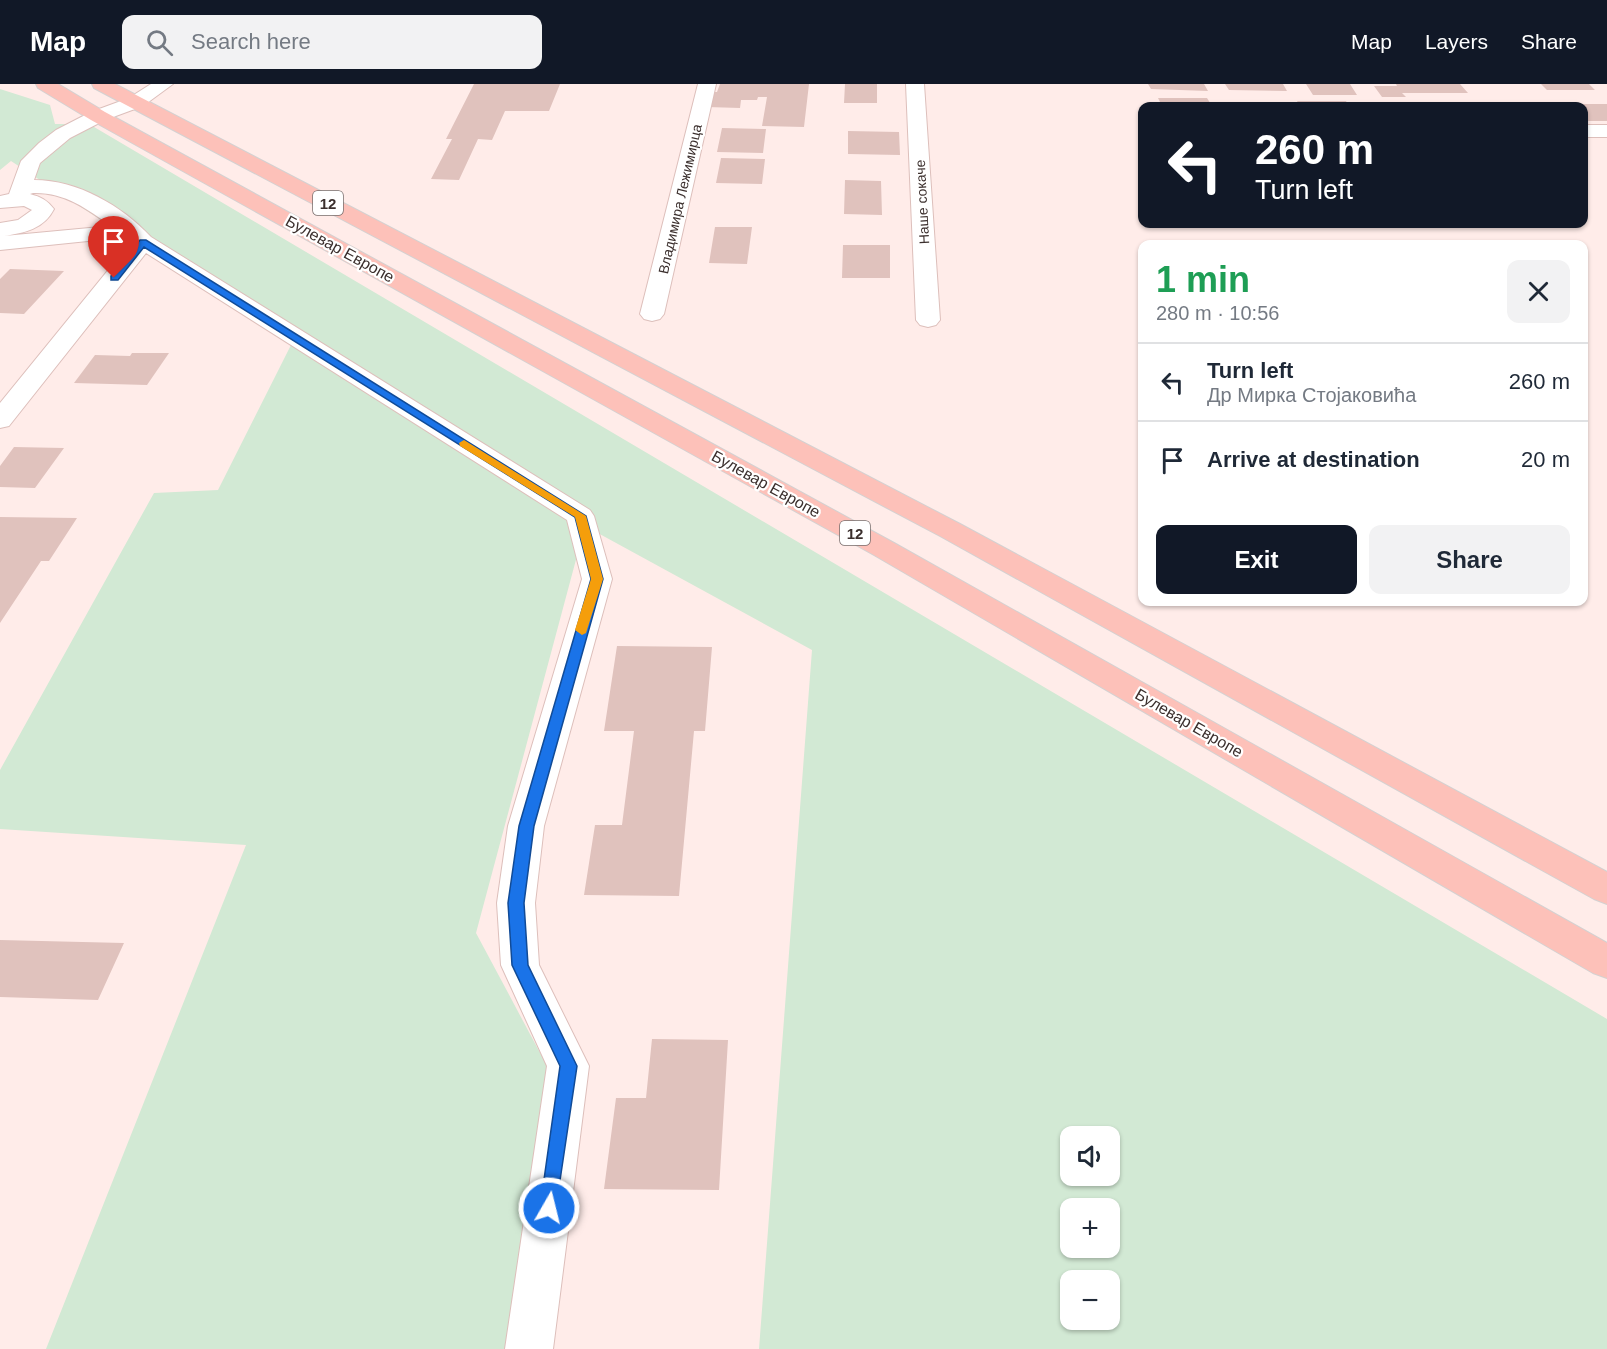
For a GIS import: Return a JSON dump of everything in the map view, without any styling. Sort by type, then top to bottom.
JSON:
[{"type":"main road","name":"Булевар Европе","points":[[45,84],[98,116],[884,549],[1607,962]]},
{"type":"main road","name":"Булевар Европе","points":[[101,84],[950,530],[1607,889]]},
{"type":"street","points":[[13,196],[31,161],[63,135],[98,116],[136,102],[164,84]]},
{"type":"street","name":"Владимира Лежимирца","points":[[652,314],[707,84]]},
{"type":"street","name":"Наше сокаче","points":[[915,84],[928,320]]},
{"type":"street","points":[[1588,131],[1607,131]]},
{"type":"street","points":[[13,196],[53,187],[88,201],[138,236],[580,516],[597,579],[526,826],[516,903],[520,965],[568,1066],[530,1349]]},
{"type":"street","points":[[0,230],[30,222],[42,213],[40,205],[13,196]]},
{"type":"street","points":[[0,243],[138,236]]},
{"type":"street","points":[[0,420],[138,236]]},
{"type":"green space","points":[[0,89],[50,105],[55,124],[89,124],[1607,1019],[1607,1349],[759,1349],[812,650],[585,526],[476,933],[569,1107],[525,1349],[46,1349],[246,845],[0,829],[0,770],[154,493],[218,490],[291,345],[11,161],[0,170]]},
{"type":"building","points":[[474,84],[560,84],[549,111],[505,111],[492,140],[478,139],[459,180],[431,179],[452,139],[446,139]]},
{"type":"building","points":[[720,84],[809,84],[804,127],[762,126],[767,97],[758,97],[757,100],[741,100],[740,108],[707,107],[711,92],[717,92]]},
{"type":"building","points":[[845,84],[877,84],[877,103],[844,103]]},
{"type":"building","points":[[1148,84],[1204,84],[1208,91],[1151,89]]},
{"type":"building","points":[[1225,84],[1283,84],[1287,91],[1229,90]]},
{"type":"building","points":[[1306,84],[1350,84],[1357,95],[1313,95]]},
{"type":"building","points":[[1396,84],[1460,84],[1468,93],[1402,93],[1406,97],[1382,97],[1374,86],[1397,86]]},
{"type":"building","points":[[1541,84],[1589,84],[1595,90],[1547,90]]},
{"type":"building","points":[[1158,98],[1207,98],[1210,102],[1160,102]]},
{"type":"building","points":[[1297,101],[1347,102],[1298,102]]},
{"type":"building","points":[[1588,104],[1607,104],[1607,121],[1588,121]]},
{"type":"building","points":[[722,128],[766,129],[763,153],[717,152]]},
{"type":"building","points":[[848,131],[899,132],[900,155],[848,154]]},
{"type":"building","points":[[721,158],[765,159],[762,184],[716,183]]},
{"type":"building","points":[[845,180],[881,181],[882,215],[844,214]]},
{"type":"building","points":[[715,227],[752,227],[747,264],[709,263]]},
{"type":"building","points":[[843,245],[890,245],[890,278],[842,278]]},
{"type":"building","points":[[10,269],[64,271],[24,314],[0,313],[0,279]]},
{"type":"building","points":[[132,353],[169,353],[147,385],[74,383],[95,355],[130,356]]},
{"type":"building","points":[[14,447],[64,448],[35,488],[0,487],[0,466]]},
{"type":"building","points":[[0,517],[77,518],[49,561],[41,561],[0,623]]},
{"type":"building","points":[[617,646],[712,647],[705,731],[694,731],[679,896],[584,895],[595,825],[622,825],[634,731],[604,731]]},
{"type":"building","points":[[0,940],[124,943],[98,1000],[0,997]]},
{"type":"building","points":[[652,1039],[728,1040],[719,1190],[604,1189],[616,1098],[646,1098]]},
{"type":"slow traffic","points":[[464,443],[580,516],[597,579],[582,630]]},
{"type":"route","points":[[114,278],[143,242],[580,516],[597,579],[526,826],[516,903],[520,965],[568,1066],[549,1208]]}]
